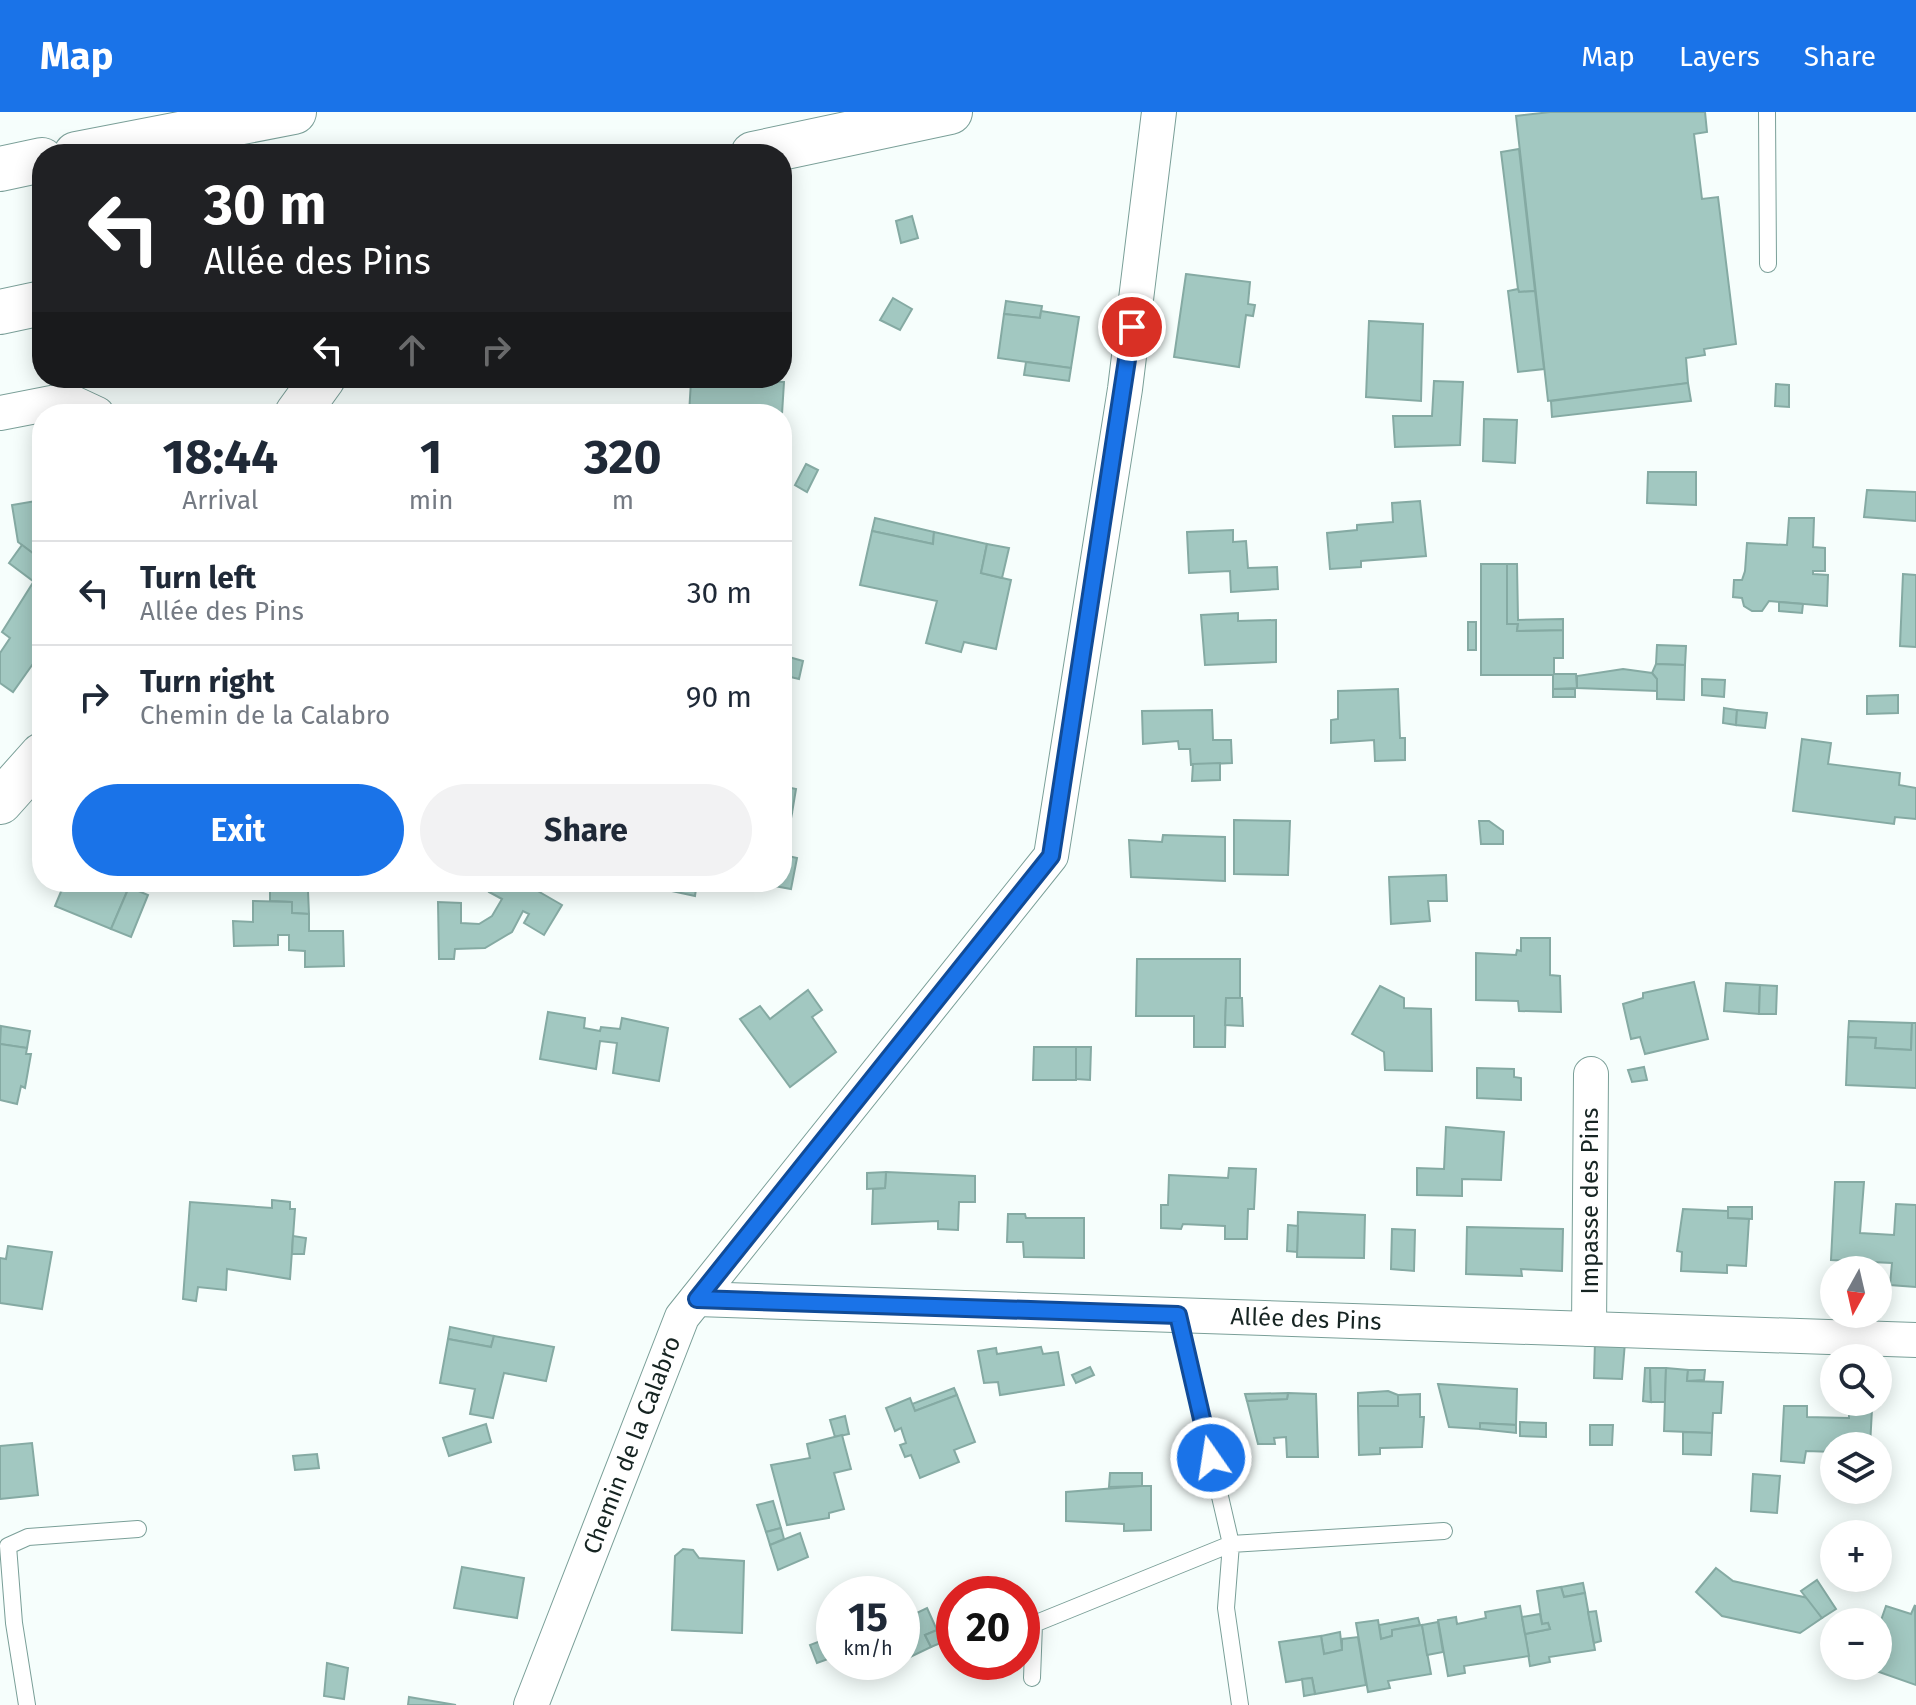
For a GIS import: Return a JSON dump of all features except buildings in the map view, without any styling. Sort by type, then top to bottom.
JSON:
[{"type":"main road","points":[[128,144],[294,112]]},
{"type":"main road","points":[[792,146],[950,112]]},
{"type":"main road","points":[[0,169],[32,162]]},
{"type":"main road","points":[[0,312],[32,305]]},
{"type":"main road","points":[[0,802],[32,766]]},
{"type":"street","name":"Chemin de la Calabro","points":[[531,1705],[682,1317],[1051,856],[1125,389],[1159,112]]},
{"type":"street","points":[[46,404],[67,400],[76,404]]},
{"type":"street","points":[[0,413],[32,407]]},
{"type":"street","name":"Impasse des Pins","points":[[1589,1329],[1591,1074]]},
{"type":"street","name":"Allée des Pins","points":[[697,1299],[1916,1340]]},
{"type":"lane","points":[[1767,112],[1768,264]]},
{"type":"lane","points":[[1178,1315],[1231,1544],[1226,1608],[1240,1705]]},
{"type":"lane","points":[[27,1705],[14,1623],[8,1546],[28,1537],[138,1529]]},
{"type":"lane","points":[[1040,1622],[1231,1544],[1444,1531]]},
{"type":"route","points":[[1132,327],[1125,389],[1051,856],[697,1299],[1178,1315],[1211,1458]]}]
